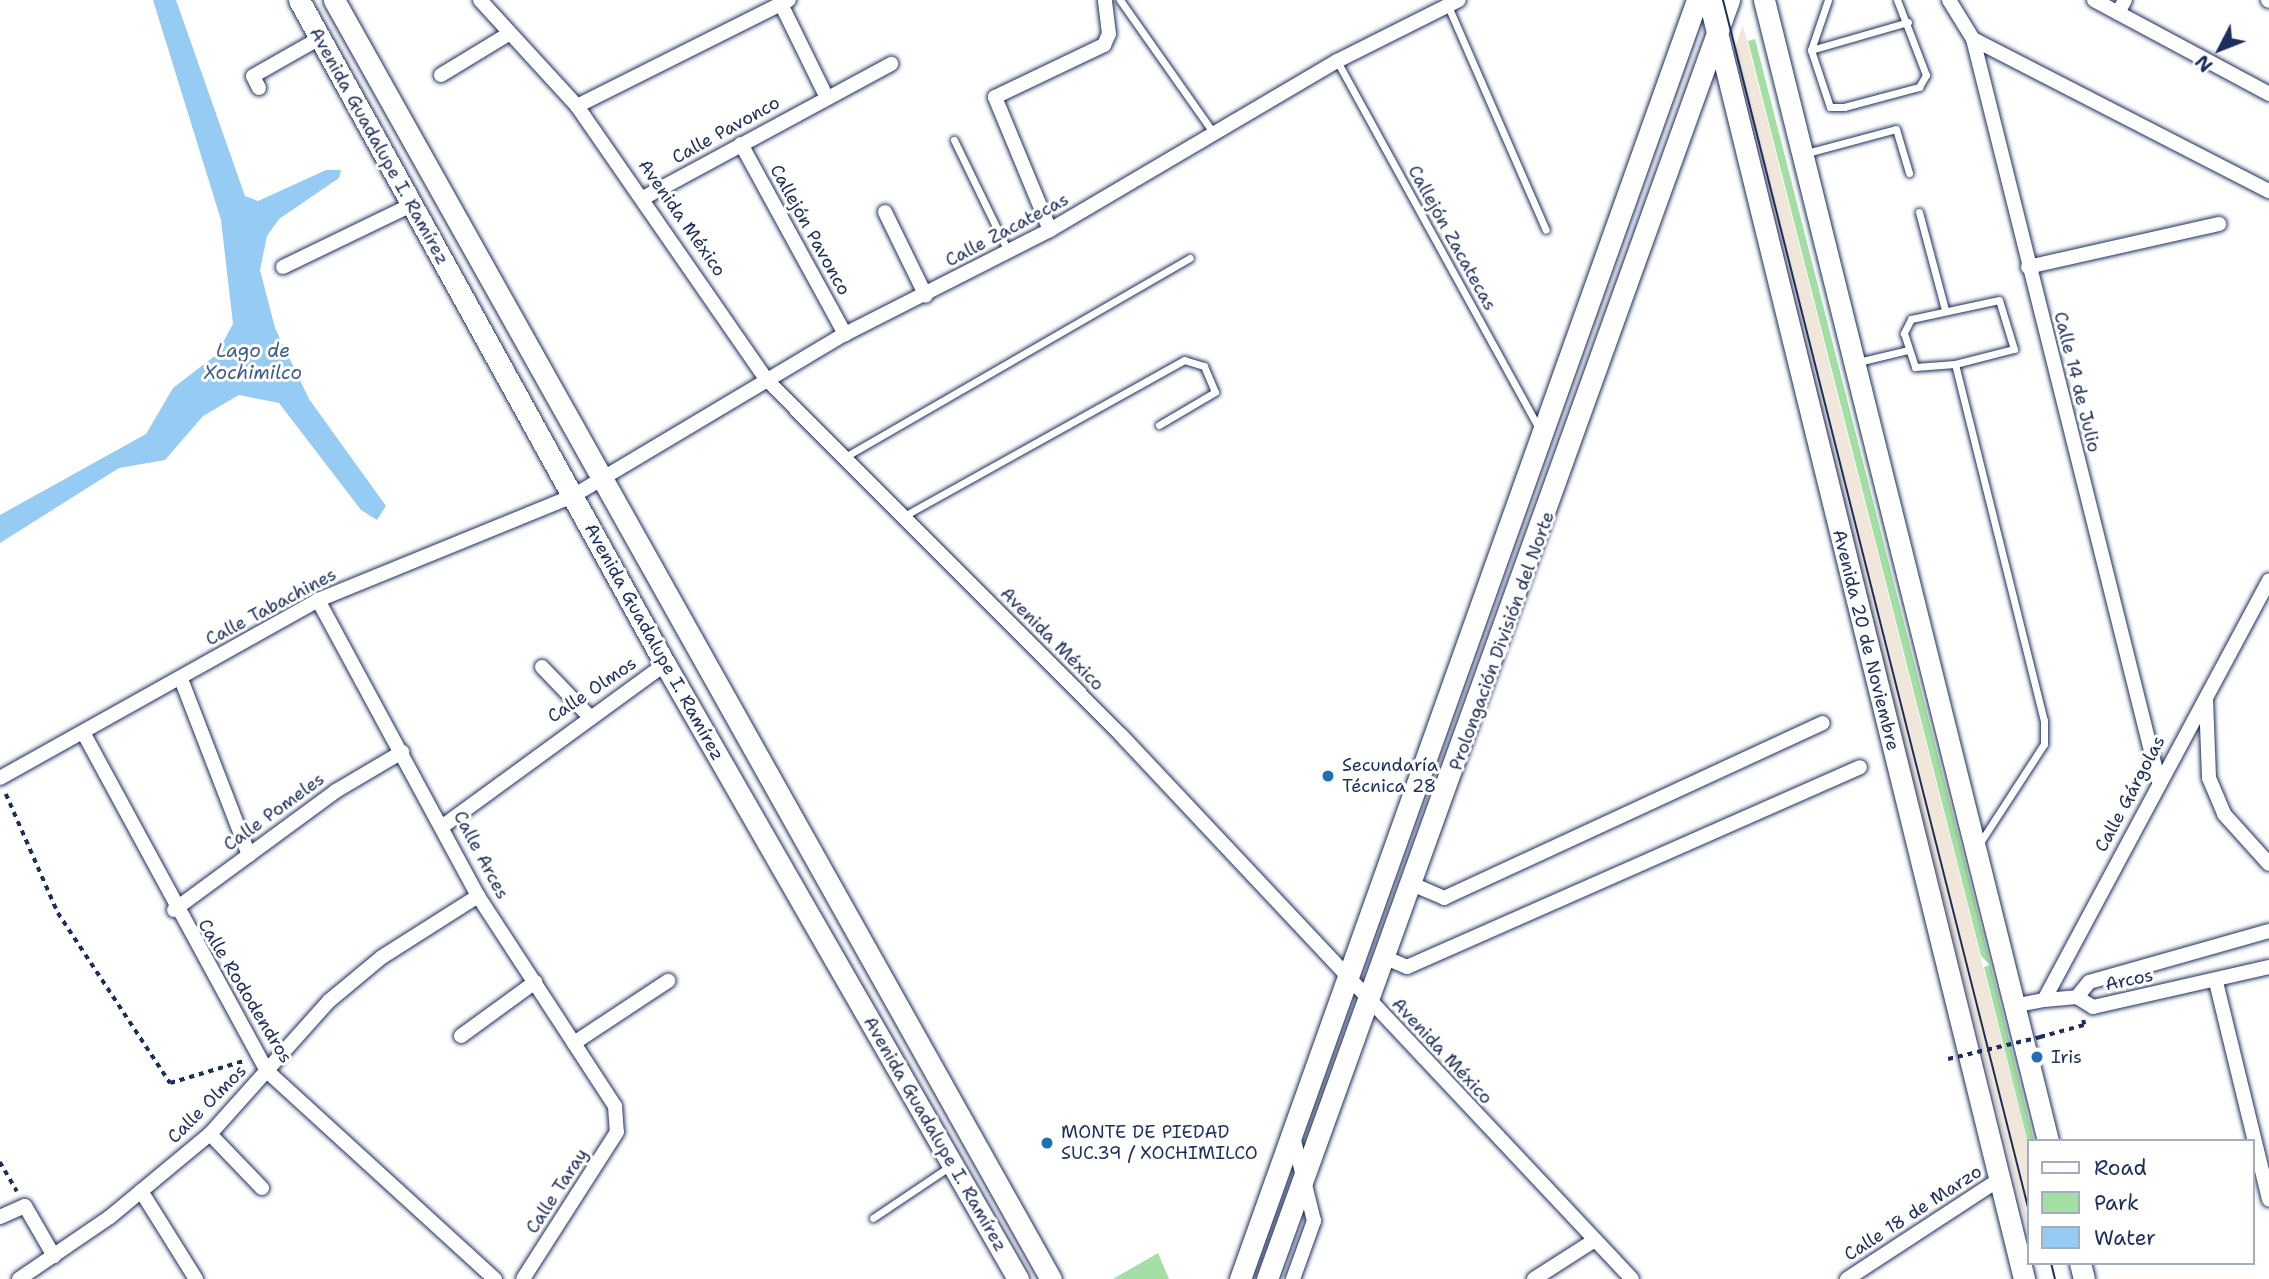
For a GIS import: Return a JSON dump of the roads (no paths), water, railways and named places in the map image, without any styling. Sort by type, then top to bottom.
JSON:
[{"type":"main road","name":"Avenida Guadalupe I. Ramírez","points":[[299,0],[665,664],[1018,1279]]},
{"type":"main road","name":"Avenida Guadalupe I. Ramírez","points":[[334,0],[1051,1279]]},
{"type":"main road","name":"Prolongación División del Norte","points":[[1240,1279],[1293,1136],[1345,976],[1539,429],[1697,0]]},
{"type":"main road","name":"Avenida 20 de Noviembre","points":[[1709,0],[2024,1279]]},
{"type":"main road","name":"Prolongación División del Norte","points":[[1267,1279],[1414,885],[1717,40],[1729,0]]},
{"type":"main road","points":[[1765,0],[1857,362],[2047,1139]]},
{"type":"street","name":"Avenida México","points":[[480,0],[507,35],[577,106],[645,197],[766,379],[1121,735],[1632,1279]]},
{"type":"street","points":[[1050,230],[995,97],[1104,45],[1109,34],[1105,0]]},
{"type":"street","name":"Calle 14 de Julio","points":[[1949,0],[1973,39],[2158,779]]},
{"type":"street","points":[[2094,0],[2122,6],[2269,94]]},
{"type":"street","points":[[577,106],[785,2],[826,96]]},
{"type":"street","name":"Calle Zacatecas","points":[[573,496],[845,334],[926,296],[1050,230],[1216,136],[1337,61],[1450,2]]},
{"type":"street","points":[[441,75],[507,35]]},
{"type":"street","points":[[259,88],[253,76],[320,38]]},
{"type":"street","points":[[1973,39],[2269,191]]},
{"type":"street","name":"Calle Pavonco","points":[[645,197],[826,96],[891,64]]},
{"type":"street","name":"Callejón Pavonco","points":[[741,144],[845,334]]},
{"type":"street","points":[[283,267],[411,205]]},
{"type":"street","points":[[885,212],[926,296]]},
{"type":"street","points":[[2028,267],[2219,224]]},
{"type":"street","name":"Calle Tabachines","points":[[0,780],[318,600],[573,496]]},
{"type":"street","name":"Calle Gárgolas","points":[[2044,1000],[2158,779],[2269,580]]},
{"type":"street","name":"Calle Arces","points":[[318,600],[443,826],[478,896],[574,1043],[620,1122]]},
{"type":"street","name":"Calle Olmos","points":[[443,826],[587,714],[665,664]]},
{"type":"street","points":[[542,667],[587,714]]},
{"type":"street","points":[[181,679],[249,855]]},
{"type":"street","points":[[2206,697],[2208,778],[2224,814],[2269,863]]},
{"type":"street","points":[[1414,885],[1444,898],[1823,723]]},
{"type":"street","name":"Calle Rododendros","points":[[83,734],[174,910],[267,1071],[495,1279]]},
{"type":"street","name":"Calle Pomeles","points":[[174,910],[249,855],[402,752]]},
{"type":"street","points":[[1386,958],[1407,967],[1860,767]]},
{"type":"street","name":"Calle Olmos","points":[[19,1279],[141,1191],[210,1134],[351,983],[478,896]]},
{"type":"street","name":"Arcos","points":[[2269,931],[2089,982],[2077,997],[2093,1007],[2216,982],[2269,967]]},
{"type":"street","points":[[574,1043],[668,981]]},
{"type":"street","points":[[461,1036],[535,982]]},
{"type":"street","points":[[2216,982],[2254,1139]]},
{"type":"street","points":[[2013,1006],[2077,997]]},
{"type":"street","name":"Calle Taray","points":[[523,1279],[620,1122]]},
{"type":"street","points":[[210,1134],[262,1188]]},
{"type":"street","points":[[1293,1136],[1314,1221],[1293,1279]]},
{"type":"street","points":[[2255,1142],[2269,1200]]},
{"type":"street","name":"Calle 18 de Marzo","points":[[1847,1279],[2000,1179]]},
{"type":"street","points":[[141,1191],[196,1279]]},
{"type":"street","points":[[0,1217],[25,1206],[54,1256]]},
{"type":"street","points":[[1534,1279],[1595,1240]]},
{"type":"lane","points":[[1120,0],[1216,136]]},
{"type":"lane","points":[[1828,0],[1811,50],[1830,107],[1919,87],[1926,75],[1908,22],[1897,0]]},
{"type":"lane","points":[[1450,2],[1546,230]]},
{"type":"lane","points":[[1811,50],[1908,22]]},
{"type":"lane","name":"Callejón Zacatecas","points":[[1337,61],[1539,429]]},
{"type":"lane","points":[[1803,154],[1896,129],[1909,173]]},
{"type":"lane","points":[[954,141],[1008,252]]},
{"type":"lane","points":[[1919,212],[1945,310]]},
{"type":"lane","points":[[844,458],[1189,258]]},
{"type":"lane","points":[[1999,300],[2016,342],[2002,354],[1924,371],[1908,350],[1906,323],[1945,310],[1999,300]]},
{"type":"lane","points":[[1857,362],[1908,350]]},
{"type":"lane","points":[[903,517],[1184,360],[1204,366],[1215,392],[1159,425]]},
{"type":"lane","points":[[1955,364],[2044,720],[2044,744],[1975,850]]},
{"type":"lane","points":[[873,1218],[953,1164]]},
{"type":"water","name":"Lago de Xochimilco","points":[[153,0],[176,0],[245,196],[258,201],[326,170],[341,170],[339,178],[279,219],[267,236],[260,270],[275,328],[309,399],[386,506],[377,520],[361,510],[279,403],[239,395],[203,416],[165,460],[119,468],[0,543],[0,515],[146,434],[173,388],[216,355],[233,324],[221,220]]},
{"type":"tram line","points":[[1723,0],[2028,1207]]},
{"type":"tram line","points":[[2052,1265],[2055,1279]]},
{"type":"place","name":"Secundaría Técnica 28","points":[[1328,776]]},
{"type":"place","name":"Iris","points":[[2037,1057]]},
{"type":"place","name":"MONTE DE PIEDAD SUC.39 / XOCHIMILCO","points":[[1047,1143]]}]
